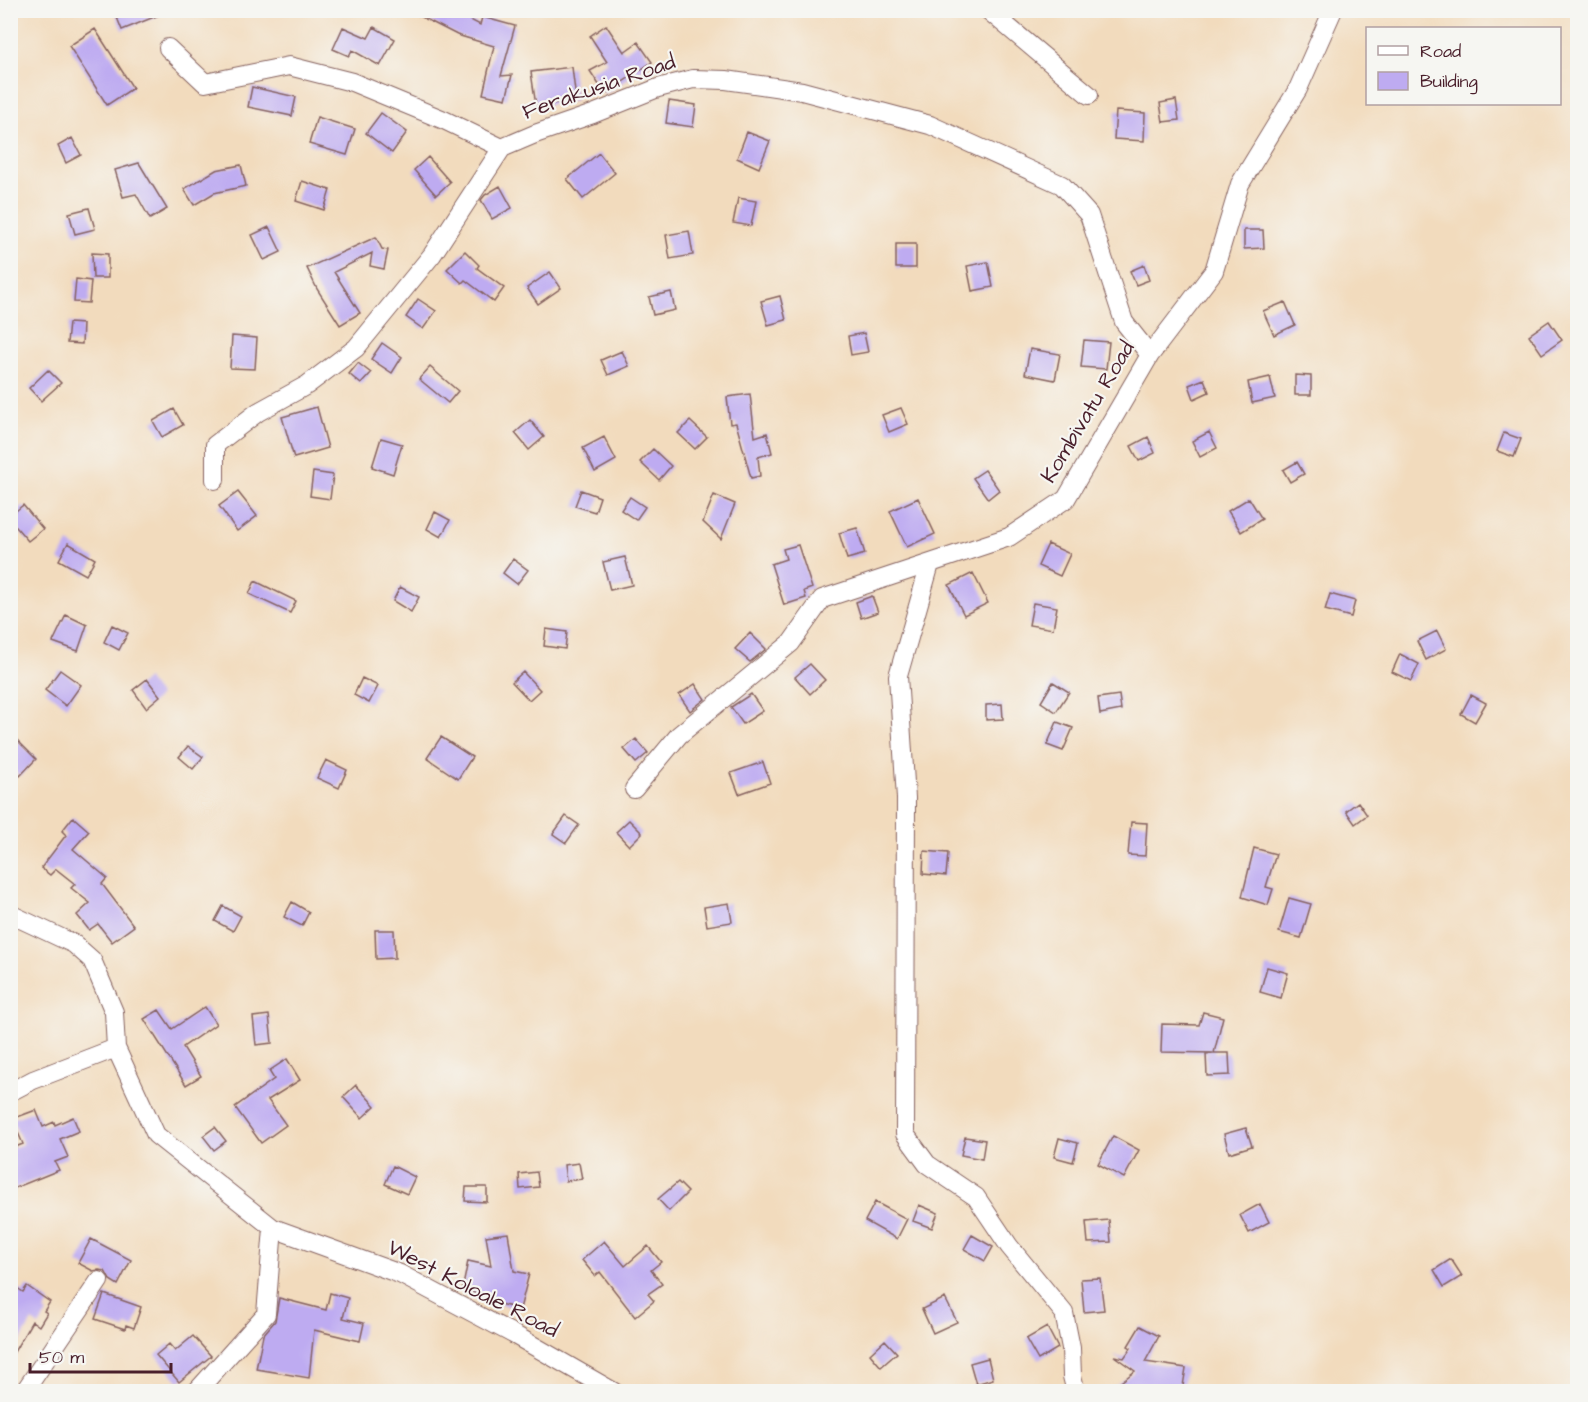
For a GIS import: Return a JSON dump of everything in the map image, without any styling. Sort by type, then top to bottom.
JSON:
[{"type":"street","points":[[988,10],[1089,95]]},
{"type":"street","name":"Kombivatu Road","points":[[634,789],[679,735],[791,643],[822,599],[1010,537],[1066,499],[1150,355],[1214,271],[1240,184],[1298,89],[1333,10]]},
{"type":"street","points":[[168,48],[205,83],[289,66],[352,82],[444,120],[502,148],[432,255],[357,348],[307,385],[258,412],[215,445],[215,480]]},
{"type":"street","name":"Ferakusia Road","points":[[502,148],[657,88],[693,79],[726,80],[802,91],[930,125],[1062,185],[1089,215],[1124,322],[1150,355]]},
{"type":"street","points":[[930,564],[898,676],[906,798],[905,1134],[927,1164],[976,1197],[1009,1246],[1064,1313],[1076,1392]]},
{"type":"street","points":[[10,914],[74,944],[92,960],[114,1012],[116,1048],[33,1080],[10,1092]]},
{"type":"street","name":"West Koloale Road","points":[[116,1048],[156,1135],[273,1228],[400,1274],[513,1334],[614,1392]]},
{"type":"street","points":[[196,1392],[266,1314],[273,1228]]},
{"type":"street","points":[[24,1392],[99,1281]]},
{"type":"building","points":[[114,10],[169,10],[169,11],[122,30]]},
{"type":"building","points":[[408,10],[451,10],[480,25],[482,17],[515,26],[501,76],[512,75],[506,99],[483,94],[494,46],[457,35]]},
{"type":"building","points":[[606,25],[624,52],[638,42],[652,62],[605,94],[590,71],[607,62],[590,36]]},
{"type":"building","points":[[343,27],[368,38],[374,27],[395,39],[380,66],[352,50],[349,56],[333,49]]},
{"type":"building","points":[[95,29],[133,88],[107,105],[69,46]]},
{"type":"building","points":[[572,67],[576,100],[536,106],[531,72]]},
{"type":"building","points":[[252,87],[296,97],[292,116],[248,107]]},
{"type":"building","points":[[1176,100],[1179,120],[1163,122],[1160,103]]},
{"type":"building","points":[[669,101],[696,105],[693,127],[666,123]]},
{"type":"building","points":[[1116,111],[1145,113],[1144,141],[1114,139]]},
{"type":"building","points":[[381,113],[407,132],[392,153],[366,133]]},
{"type":"building","points":[[317,117],[355,129],[347,155],[309,144]]},
{"type":"building","points":[[747,132],[770,141],[759,168],[737,158]]},
{"type":"building","points":[[72,138],[81,155],[66,163],[58,146]]},
{"type":"building","points":[[599,153],[615,173],[583,199],[567,179]]},
{"type":"building","points":[[428,157],[450,182],[436,195],[414,170]]},
{"type":"building","points":[[139,163],[167,209],[150,219],[136,194],[123,197],[115,170]]},
{"type":"building","points":[[241,165],[246,186],[214,193],[194,205],[184,189],[216,170]]},
{"type":"building","points":[[302,181],[330,190],[324,210],[296,201]]},
{"type":"building","points":[[500,186],[512,208],[492,219],[481,200]]},
{"type":"building","points":[[738,198],[756,201],[751,226],[733,223]]},
{"type":"building","points":[[89,208],[95,229],[75,234],[69,213]]},
{"type":"building","points":[[269,227],[281,252],[264,260],[252,235]]},
{"type":"building","points":[[1244,230],[1263,230],[1264,248],[1244,249]]},
{"type":"building","points":[[689,231],[693,255],[670,259],[666,235]]},
{"type":"building","points":[[376,237],[382,249],[388,250],[384,269],[370,266],[372,253],[334,272],[360,313],[340,325],[317,289],[307,268]]},
{"type":"building","points":[[896,244],[916,244],[916,268],[896,268]]},
{"type":"building","points":[[465,251],[479,265],[477,268],[504,288],[494,302],[465,280],[462,283],[447,269]]},
{"type":"building","points":[[92,253],[108,254],[108,278],[93,278]]},
{"type":"building","points":[[988,262],[993,287],[972,291],[967,266]]},
{"type":"building","points":[[1144,265],[1149,280],[1136,285],[1130,271]]},
{"type":"building","points":[[550,272],[561,288],[538,304],[527,288]]},
{"type":"building","points":[[76,279],[91,281],[89,303],[74,302]]},
{"type":"building","points":[[671,292],[675,310],[653,315],[649,297]]},
{"type":"building","points":[[780,296],[786,320],[768,325],[761,301]]},
{"type":"building","points":[[418,299],[436,311],[423,329],[406,317]]},
{"type":"building","points":[[1285,302],[1295,325],[1274,335],[1263,311]]},
{"type":"building","points":[[1549,321],[1562,340],[1542,354],[1529,335]]},
{"type":"building","points":[[69,323],[83,324],[82,344],[67,343]]},
{"type":"building","points":[[864,333],[868,352],[851,355],[848,336]]},
{"type":"building","points":[[232,336],[257,338],[255,369],[230,368]]},
{"type":"building","points":[[1084,340],[1109,342],[1106,369],[1081,367]]},
{"type":"building","points":[[382,343],[402,357],[392,373],[371,359]]},
{"type":"building","points":[[1030,349],[1060,354],[1055,380],[1025,374]]},
{"type":"building","points":[[622,351],[629,366],[608,375],[601,360]]},
{"type":"building","points":[[358,363],[371,373],[361,384],[349,374]]},
{"type":"building","points":[[430,367],[458,391],[448,403],[419,379]]},
{"type":"building","points":[[48,370],[61,383],[41,401],[29,388]]},
{"type":"building","points":[[1295,375],[1311,376],[1311,395],[1295,395]]},
{"type":"building","points":[[1270,377],[1275,398],[1252,403],[1248,382]]},
{"type":"building","points":[[1204,379],[1209,392],[1194,399],[1189,385]]},
{"type":"building","points":[[750,394],[755,437],[767,433],[772,453],[758,457],[760,476],[751,478],[736,423],[730,424],[727,397]]},
{"type":"building","points":[[317,407],[328,448],[294,458],[282,417]]},
{"type":"building","points":[[901,408],[908,424],[889,432],[882,415]]},
{"type":"building","points":[[174,409],[183,425],[162,437],[153,421]]},
{"type":"building","points":[[530,420],[544,437],[529,450],[515,433]]},
{"type":"building","points":[[690,421],[707,437],[695,449],[678,433]]},
{"type":"building","points":[[1209,432],[1217,448],[1200,457],[1192,441]]},
{"type":"building","points":[[1504,433],[1521,439],[1514,457],[1497,451]]},
{"type":"building","points":[[604,437],[616,460],[595,472],[583,448]]},
{"type":"building","points":[[1148,437],[1155,453],[1139,461],[1131,446]]},
{"type":"building","points":[[381,438],[402,444],[393,474],[372,467]]},
{"type":"building","points":[[653,449],[671,466],[659,480],[640,462]]},
{"type":"building","points":[[1297,462],[1304,474],[1290,482],[1283,470]]},
{"type":"building","points":[[985,470],[999,490],[988,499],[973,478]]},
{"type":"building","points":[[313,472],[333,475],[330,499],[310,496]]},
{"type":"building","points":[[581,490],[600,497],[595,512],[575,506]]},
{"type":"building","points":[[238,492],[257,516],[237,531],[219,506]]},
{"type":"building","points":[[714,495],[735,504],[721,539],[703,522]]},
{"type":"building","points":[[630,497],[645,507],[636,520],[621,510]]},
{"type":"building","points":[[918,498],[935,534],[907,547],[890,511]]},
{"type":"building","points":[[1249,498],[1262,519],[1241,532],[1228,511]]},
{"type":"building","points":[[23,505],[43,529],[28,541],[10,520],[10,516]]},
{"type":"building","points":[[435,512],[450,520],[441,537],[427,529]]},
{"type":"building","points":[[857,528],[865,554],[847,559],[839,533]]},
{"type":"building","points":[[68,543],[95,559],[86,575],[59,560]]},
{"type":"building","points":[[1048,544],[1070,554],[1060,576],[1038,566]]},
{"type":"building","points":[[798,545],[812,588],[804,591],[806,598],[784,605],[771,564],[786,559],[783,549]]},
{"type":"building","points":[[625,557],[632,585],[610,590],[603,562]]},
{"type":"building","points":[[513,559],[528,570],[517,584],[503,573]]},
{"type":"building","points":[[973,573],[988,603],[964,615],[949,585]]},
{"type":"building","points":[[255,581],[296,601],[290,613],[249,594]]},
{"type":"building","points":[[400,587],[419,597],[411,612],[393,601]]},
{"type":"building","points":[[1330,594],[1355,601],[1351,617],[1325,610]]},
{"type":"building","points":[[872,596],[878,612],[861,618],[856,602]]},
{"type":"building","points":[[1033,603],[1057,607],[1053,629],[1029,625]]},
{"type":"building","points":[[66,615],[87,625],[78,651],[53,642]]},
{"type":"building","points":[[112,625],[128,633],[119,650],[104,642]]},
{"type":"building","points":[[546,629],[567,632],[565,649],[544,646]]},
{"type":"building","points":[[1437,631],[1446,649],[1426,660],[1417,641]]},
{"type":"building","points":[[750,633],[766,649],[750,662],[735,649]]},
{"type":"building","points":[[1400,654],[1419,664],[1411,681],[1392,672]]},
{"type":"building","points":[[810,664],[825,680],[810,694],[795,677]]},
{"type":"building","points":[[60,670],[81,685],[66,706],[45,690]]},
{"type":"building","points":[[523,672],[540,690],[529,700],[512,682]]},
{"type":"building","points":[[362,678],[378,686],[369,703],[354,695]]},
{"type":"building","points":[[147,679],[160,696],[146,708],[133,690]]},
{"type":"building","points":[[1053,682],[1069,692],[1056,712],[1041,702]]},
{"type":"building","points":[[695,684],[705,699],[690,711],[679,695]]},
{"type":"building","points":[[751,694],[763,711],[743,724],[731,707]]},
{"type":"building","points":[[1119,695],[1121,710],[1100,714],[1098,698]]},
{"type":"building","points":[[1471,695],[1486,703],[1475,722],[1461,714]]},
{"type":"building","points":[[1002,704],[1003,719],[986,720],[986,705]]},
{"type":"building","points":[[1057,722],[1073,728],[1063,751],[1047,745]]},
{"type":"building","points":[[10,733],[36,759],[20,776],[10,767]]},
{"type":"building","points":[[441,737],[472,757],[458,779],[427,758]]},
{"type":"building","points":[[636,739],[648,753],[636,763],[624,749]]},
{"type":"building","points":[[188,746],[203,757],[193,769],[179,757]]},
{"type":"building","points":[[326,760],[347,770],[339,788],[317,778]]},
{"type":"building","points":[[763,762],[770,783],[739,794],[731,773]]},
{"type":"building","points":[[1358,802],[1367,815],[1355,824],[1346,811]]},
{"type":"building","points":[[566,816],[579,825],[566,843],[553,834]]},
{"type":"building","points":[[73,817],[89,831],[73,849],[107,878],[102,884],[134,926],[112,942],[98,924],[89,930],[77,915],[90,903],[71,888],[75,884],[56,869],[50,875],[41,868],[66,835],[62,831]]},
{"type":"building","points":[[629,820],[642,833],[629,846],[616,832]]},
{"type":"building","points":[[1131,822],[1147,823],[1145,856],[1128,855]]},
{"type":"building","points":[[1254,848],[1276,854],[1266,887],[1273,889],[1268,905],[1242,897]]},
{"type":"building","points":[[924,851],[948,853],[946,876],[923,874]]},
{"type":"building","points":[[1289,898],[1311,904],[1301,938],[1279,932]]},
{"type":"building","points":[[292,902],[309,912],[302,926],[284,917]]},
{"type":"building","points":[[729,903],[732,922],[707,926],[704,907]]},
{"type":"building","points":[[223,906],[241,916],[233,931],[215,921]]},
{"type":"building","points":[[375,930],[394,930],[395,958],[376,959]]},
{"type":"building","points":[[1267,967],[1288,973],[1281,998],[1260,992]]},
{"type":"building","points":[[205,1007],[216,1024],[183,1047],[201,1076],[186,1085],[144,1019],[159,1010],[172,1029]]},
{"type":"building","points":[[1203,1012],[1223,1017],[1214,1053],[1229,1053],[1230,1075],[1207,1076],[1206,1054],[1213,1053],[1161,1052],[1162,1024],[1199,1025]]},
{"type":"building","points":[[269,1015],[272,1043],[256,1045],[253,1017]]},
{"type":"building","points":[[287,1059],[300,1080],[268,1100],[286,1125],[261,1143],[235,1107],[274,1079],[269,1071]]},
{"type":"building","points":[[356,1085],[375,1106],[362,1118],[343,1097]]},
{"type":"building","points":[[36,1110],[43,1127],[54,1122],[55,1125],[73,1117],[79,1131],[60,1139],[68,1157],[55,1162],[59,1170],[10,1190],[10,1149],[23,1144],[12,1119]]},
{"type":"building","points":[[215,1127],[226,1141],[214,1150],[203,1136]]},
{"type":"building","points":[[1246,1128],[1252,1146],[1229,1153],[1224,1134]]},
{"type":"building","points":[[1113,1136],[1139,1150],[1124,1178],[1098,1164]]},
{"type":"building","points":[[965,1137],[985,1140],[982,1159],[961,1155]]},
{"type":"building","points":[[1059,1138],[1078,1143],[1073,1162],[1054,1157]]},
{"type":"building","points":[[579,1163],[582,1179],[566,1181],[564,1165]]},
{"type":"building","points":[[393,1166],[415,1177],[407,1194],[385,1184]]},
{"type":"building","points":[[537,1172],[539,1187],[520,1189],[519,1174]]},
{"type":"building","points":[[678,1182],[688,1192],[669,1211],[658,1199]]},
{"type":"building","points":[[466,1187],[487,1187],[487,1202],[465,1201]]},
{"type":"building","points":[[875,1202],[907,1219],[897,1239],[865,1221]]},
{"type":"building","points":[[1260,1204],[1269,1222],[1249,1233],[1240,1215]]},
{"type":"building","points":[[919,1205],[938,1213],[932,1228],[913,1221]]},
{"type":"building","points":[[1109,1220],[1111,1242],[1088,1243],[1086,1222]]},
{"type":"building","points":[[508,1233],[514,1271],[529,1274],[520,1309],[487,1301],[485,1295],[462,1291],[468,1261],[491,1266],[486,1236]]},
{"type":"building","points":[[972,1235],[993,1247],[985,1261],[964,1249]]},
{"type":"building","points":[[91,1239],[131,1260],[118,1285],[110,1280],[105,1271],[93,1271],[78,1263]]},
{"type":"building","points":[[604,1241],[625,1266],[648,1246],[661,1262],[651,1270],[662,1284],[648,1294],[654,1301],[635,1317],[600,1272],[595,1276],[582,1260]]},
{"type":"building","points":[[1451,1259],[1462,1276],[1444,1287],[1434,1270]]},
{"type":"building","points":[[1100,1278],[1104,1310],[1084,1312],[1081,1279]]},
{"type":"building","points":[[10,1283],[23,1292],[27,1286],[50,1302],[44,1311],[47,1313],[39,1326],[32,1321],[10,1359]]},
{"type":"building","points":[[330,1293],[348,1298],[343,1318],[364,1323],[360,1341],[314,1330],[309,1378],[256,1369],[263,1335],[275,1321],[279,1298],[326,1310]]},
{"type":"building","points":[[104,1294],[141,1307],[134,1328],[126,1325],[125,1329],[95,1319]]},
{"type":"building","points":[[945,1298],[957,1322],[933,1333],[922,1309]]},
{"type":"building","points":[[1140,1326],[1159,1336],[1145,1362],[1186,1368],[1182,1392],[1108,1392],[1135,1371],[1114,1356],[1124,1358]]},
{"type":"building","points":[[1047,1327],[1058,1348],[1038,1360],[1026,1339]]},
{"type":"building","points":[[193,1336],[211,1356],[179,1382],[156,1355],[169,1344],[175,1351]]},
{"type":"building","points":[[885,1340],[897,1353],[881,1367],[870,1354]]},
{"type":"building","points":[[988,1358],[993,1379],[976,1384],[970,1363]]}]
